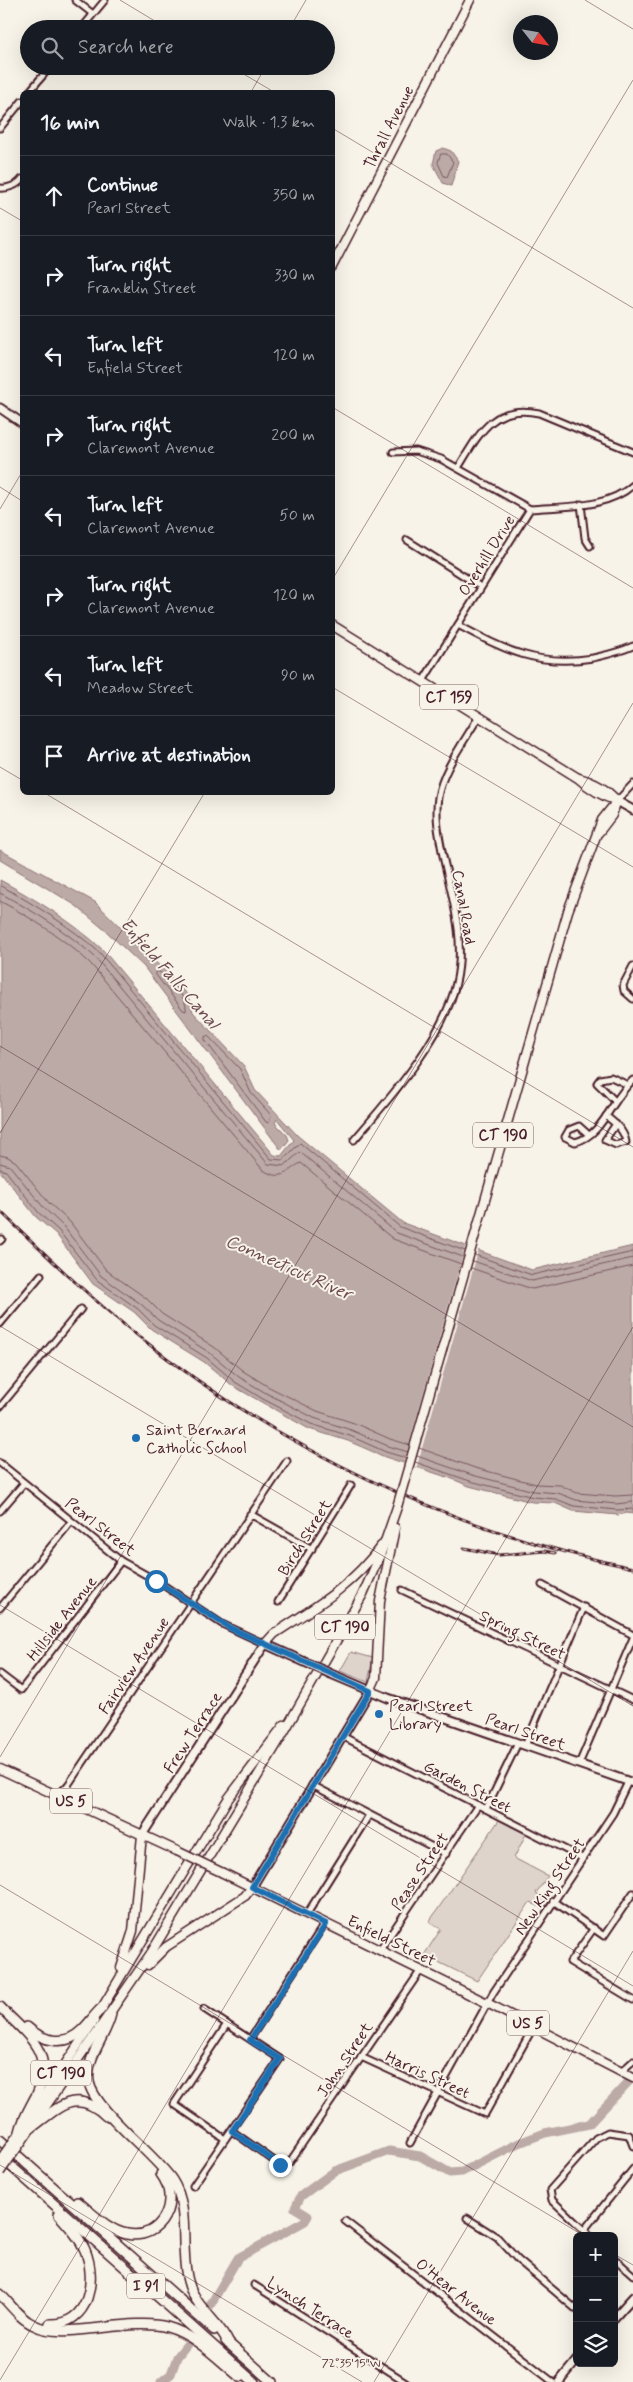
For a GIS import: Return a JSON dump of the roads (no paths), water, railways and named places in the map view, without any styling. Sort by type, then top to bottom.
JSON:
[{"type":"highway","points":[[0,1999],[32,2032],[52,2040],[63,2040],[75,2036],[102,2008]]},
{"type":"highway","points":[[0,2007],[35,2043],[44,2062],[40,2086],[20,2136]]},
{"type":"highway","points":[[111,2014],[89,2066],[89,2079],[92,2090],[102,2106],[175,2184],[181,2206],[185,2267],[190,2289],[199,2306],[222,2331],[230,2344]]},
{"type":"highway","points":[[31,2128],[50,2111],[63,2104],[79,2103],[95,2108],[162,2175],[169,2188],[170,2204],[164,2218],[153,2229],[143,2234],[127,2234],[112,2228],[53,2181],[40,2175]]},
{"type":"highway","name":"I 91","points":[[0,2140],[272,2382]]},
{"type":"highway","name":"I 91","points":[[0,2156],[254,2382]]},
{"type":"highway","points":[[0,2286],[31,2317],[48,2324],[60,2324],[72,2319],[86,2302],[91,2281],[85,2251],[72,2230],[46,2203],[39,2190]]},
{"type":"highway","points":[[0,2294],[26,2320],[45,2329],[148,2324],[171,2328],[195,2340],[246,2382]]},
{"type":"main road","name":"Thrall Avenue","points":[[335,260],[470,0]]},
{"type":"main road","points":[[0,408],[20,422]]},
{"type":"main road","name":"CT 159","points":[[335,627],[578,778],[603,797],[633,810]]},
{"type":"main road","name":"CT 190","points":[[0,2160],[20,2136],[31,2128],[136,1977],[356,1607],[387,1539],[568,911],[602,820],[617,802]]},
{"type":"main road","points":[[136,1977],[162,1951],[245,1896],[370,1691],[376,1678],[379,1611],[395,1525],[396,1510]]},
{"type":"main road","points":[[265,1644],[274,1634],[354,1578],[387,1539]]},
{"type":"main road","name":"Pearl Street","points":[[265,1644],[370,1691],[630,1782]]},
{"type":"main road","name":"Frew Terrace","points":[[142,1835],[265,1644]]},
{"type":"main road","name":"CT 190","points":[[0,2172],[20,2136],[102,2008],[228,1799],[249,1769],[295,1712]]},
{"type":"main road","name":"Enfield Street","points":[[0,1770],[58,1795],[252,1887],[628,2074]]},
{"type":"main road","points":[[116,1985],[133,1931],[142,1835]]},
{"type":"main road","points":[[618,2314],[633,2297]]},
{"type":"main road","points":[[563,2380],[573,2366]]},
{"type":"street","points":[[75,0],[93,14]]},
{"type":"street","points":[[88,20],[105,0]]},
{"type":"street","points":[[31,90],[43,75]]},
{"type":"street","points":[[0,128],[20,103]]},
{"type":"street","points":[[0,188],[4,189],[20,183]]},
{"type":"street","points":[[458,468],[491,420],[512,411],[523,409],[539,413],[633,452]]},
{"type":"street","points":[[393,452],[426,453],[458,468],[530,509]]},
{"type":"street","name":"Overhill Drive","points":[[423,682],[530,509],[606,501],[626,492],[633,485]]},
{"type":"street","points":[[581,504],[585,538],[590,546]]},
{"type":"street","points":[[407,540],[414,547],[449,566],[481,587]]},
{"type":"street","points":[[458,624],[516,654],[547,660],[592,658],[633,646]]},
{"type":"street","name":"Canal Road","points":[[354,1140],[427,1046],[448,1011],[454,994],[460,963],[460,942],[437,826],[437,806],[445,776],[479,716]]},
{"type":"street","points":[[617,802],[633,784]]},
{"type":"street","points":[[633,966],[623,985],[624,991],[633,999]]},
{"type":"street","points":[[589,1135],[606,1116],[615,1101],[631,1084],[611,1077],[600,1079],[597,1083],[600,1088],[615,1101]]},
{"type":"street","points":[[606,1116],[616,1124],[625,1138],[626,1142],[622,1145],[616,1145],[605,1140],[616,1124]]},
{"type":"street","points":[[0,1324],[41,1275]]},
{"type":"street","points":[[0,1407],[81,1309]]},
{"type":"street","name":"Fairview Avenue","points":[[58,1795],[68,1784],[287,1461]]},
{"type":"street","name":"Pearl Street","points":[[0,1463],[121,1561],[222,1624],[265,1644]]},
{"type":"street","points":[[0,1511],[24,1482]]},
{"type":"street","name":"Birch Street","points":[[278,1602],[351,1485]]},
{"type":"street","points":[[250,1514],[312,1548]]},
{"type":"street","points":[[0,1608],[72,1522]]},
{"type":"street","name":"Hillside Avenue","points":[[0,1674],[21,1690],[121,1561]]},
{"type":"street","points":[[542,1585],[633,1637],[579,1764]]},
{"type":"street","name":"Spring Street","points":[[402,1590],[633,1700]]},
{"type":"street","points":[[486,1809],[521,1744],[584,1608]]},
{"type":"street","name":"Garden Street","points":[[342,1736],[582,1858]]},
{"type":"street","name":"New King Street","points":[[410,2143],[488,2003],[553,1901],[613,1813],[630,1782]]},
{"type":"street","points":[[67,1800],[68,1784]]},
{"type":"street","points":[[312,1785],[446,1854]]},
{"type":"street","name":"Pease Street","points":[[380,1950],[478,1805]]},
{"type":"street","points":[[307,1914],[369,1815]]},
{"type":"street","points":[[553,1901],[604,1936],[633,1893]]},
{"type":"street","points":[[250,2040],[326,1924]]},
{"type":"street","points":[[594,1928],[570,1962],[633,2000]]},
{"type":"street","name":"John Street","points":[[232,2131],[280,2165],[288,2163],[421,1970]]},
{"type":"street","points":[[193,2186],[280,2059],[204,2010]]},
{"type":"street","points":[[225,2139],[174,2104],[226,2024]]},
{"type":"street","name":"Harris Street","points":[[361,2056],[485,2114],[534,2026]]},
{"type":"street","points":[[628,2074],[633,2061]]},
{"type":"street","points":[[633,2146],[631,2133],[608,2132],[596,2138],[550,2190],[552,2200],[584,2230],[633,2169]]},
{"type":"street","points":[[467,2218],[497,2237],[518,2260],[573,2307]]},
{"type":"street","name":"O'Hear Avenue","points":[[345,2221],[553,2382]]},
{"type":"street","points":[[618,2262],[633,2275]]},
{"type":"street","name":"Lynch Terrace","points":[[254,2285],[406,2382]]},
{"type":"water","points":[[443,148],[451,151],[458,161],[451,186],[443,183],[433,164],[436,151]]},
{"type":"water","name":"Connecticut River","points":[[0,850],[95,902],[184,990],[193,1012],[244,1066],[255,1090],[298,1136],[403,1223],[532,1270],[633,1246],[633,1514],[618,1515],[573,1511],[555,1503],[532,1502],[469,1486],[385,1457],[348,1441],[309,1429],[233,1386],[204,1362],[151,1329],[134,1312],[93,1284],[56,1234],[36,1217],[0,1171],[0,880],[54,912],[103,950],[274,1155],[281,1156],[294,1140],[277,1119],[275,1123],[287,1135],[289,1140],[281,1150],[144,967],[75,905],[0,860]]},
{"type":"waterway","points":[[208,2309],[238,2258],[305,2221],[308,2216],[295,2208],[301,2196],[335,2171],[389,2151],[420,2156],[450,2173],[462,2172],[519,2143],[545,2133],[589,2124],[633,2077]]},
{"type":"waterway","points":[[161,2382],[171,2374],[177,2357],[188,2343]]},
{"type":"railway","points":[[0,1211],[84,1290],[137,1335],[192,1377],[250,1415],[310,1450],[372,1481],[435,1508],[500,1532],[566,1552],[633,1568]]},
{"type":"railway","points":[[464,1548],[499,1555],[544,1551],[555,1553]]},
{"type":"place","name":"Saint Bernard Catholic School","points":[[136,1438]]},
{"type":"place","name":"Pearl Street Library","points":[[379,1714]]},
{"type":"water label","name":"Enfield Falls Canal","points":[[170,973]]}]
